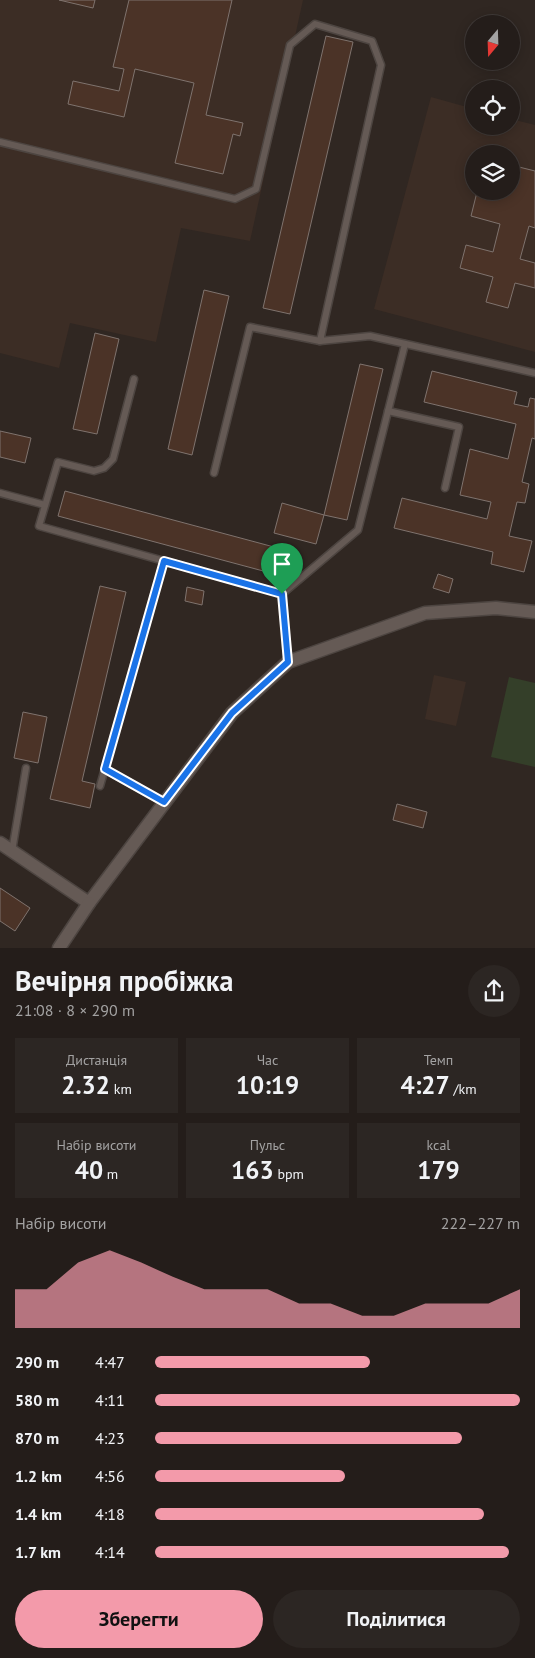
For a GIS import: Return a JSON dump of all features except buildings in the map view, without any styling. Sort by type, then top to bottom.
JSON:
[{"type":"street","points":[[59,948],[89,903],[232,713],[288,662],[425,613],[496,608],[535,612]]},
{"type":"street","points":[[0,842],[89,903]]},
{"type":"lane","points":[[0,142],[235,198],[256,189],[290,45],[315,24],[372,41],[381,64],[320,341]]},
{"type":"lane","points":[[214,473],[250,327],[320,341],[370,336],[535,373]]},
{"type":"lane","points":[[282,594],[358,530],[405,344]]},
{"type":"lane","points":[[134,379],[113,459],[104,468],[94,471],[58,462],[39,526],[282,594]]},
{"type":"lane","points":[[388,411],[459,428],[445,488]]},
{"type":"lane","points":[[0,493],[45,505]]},
{"type":"lane","points":[[100,786],[164,561]]},
{"type":"lane","points":[[282,594],[288,662]]},
{"type":"lane","points":[[12,851],[26,768]]},
{"type":"lane","points":[[105,769],[164,802]]},
{"type":"shaded area","points":[[0,0],[303,0],[250,241],[181,228],[156,342],[70,323],[59,368],[0,353]]},
{"type":"shaded area","points":[[431,97],[465,106],[465,135],[520,135],[520,121],[535,125],[535,352],[374,309]]},
{"type":"shaded area","points":[[434,675],[466,682],[456,726],[425,719]]},
{"type":"green space","points":[[509,677],[535,683],[535,767],[491,757]]},
{"type":"route","points":[[164,561],[282,594],[288,662],[232,713],[164,802],[105,769],[164,561]]}]
